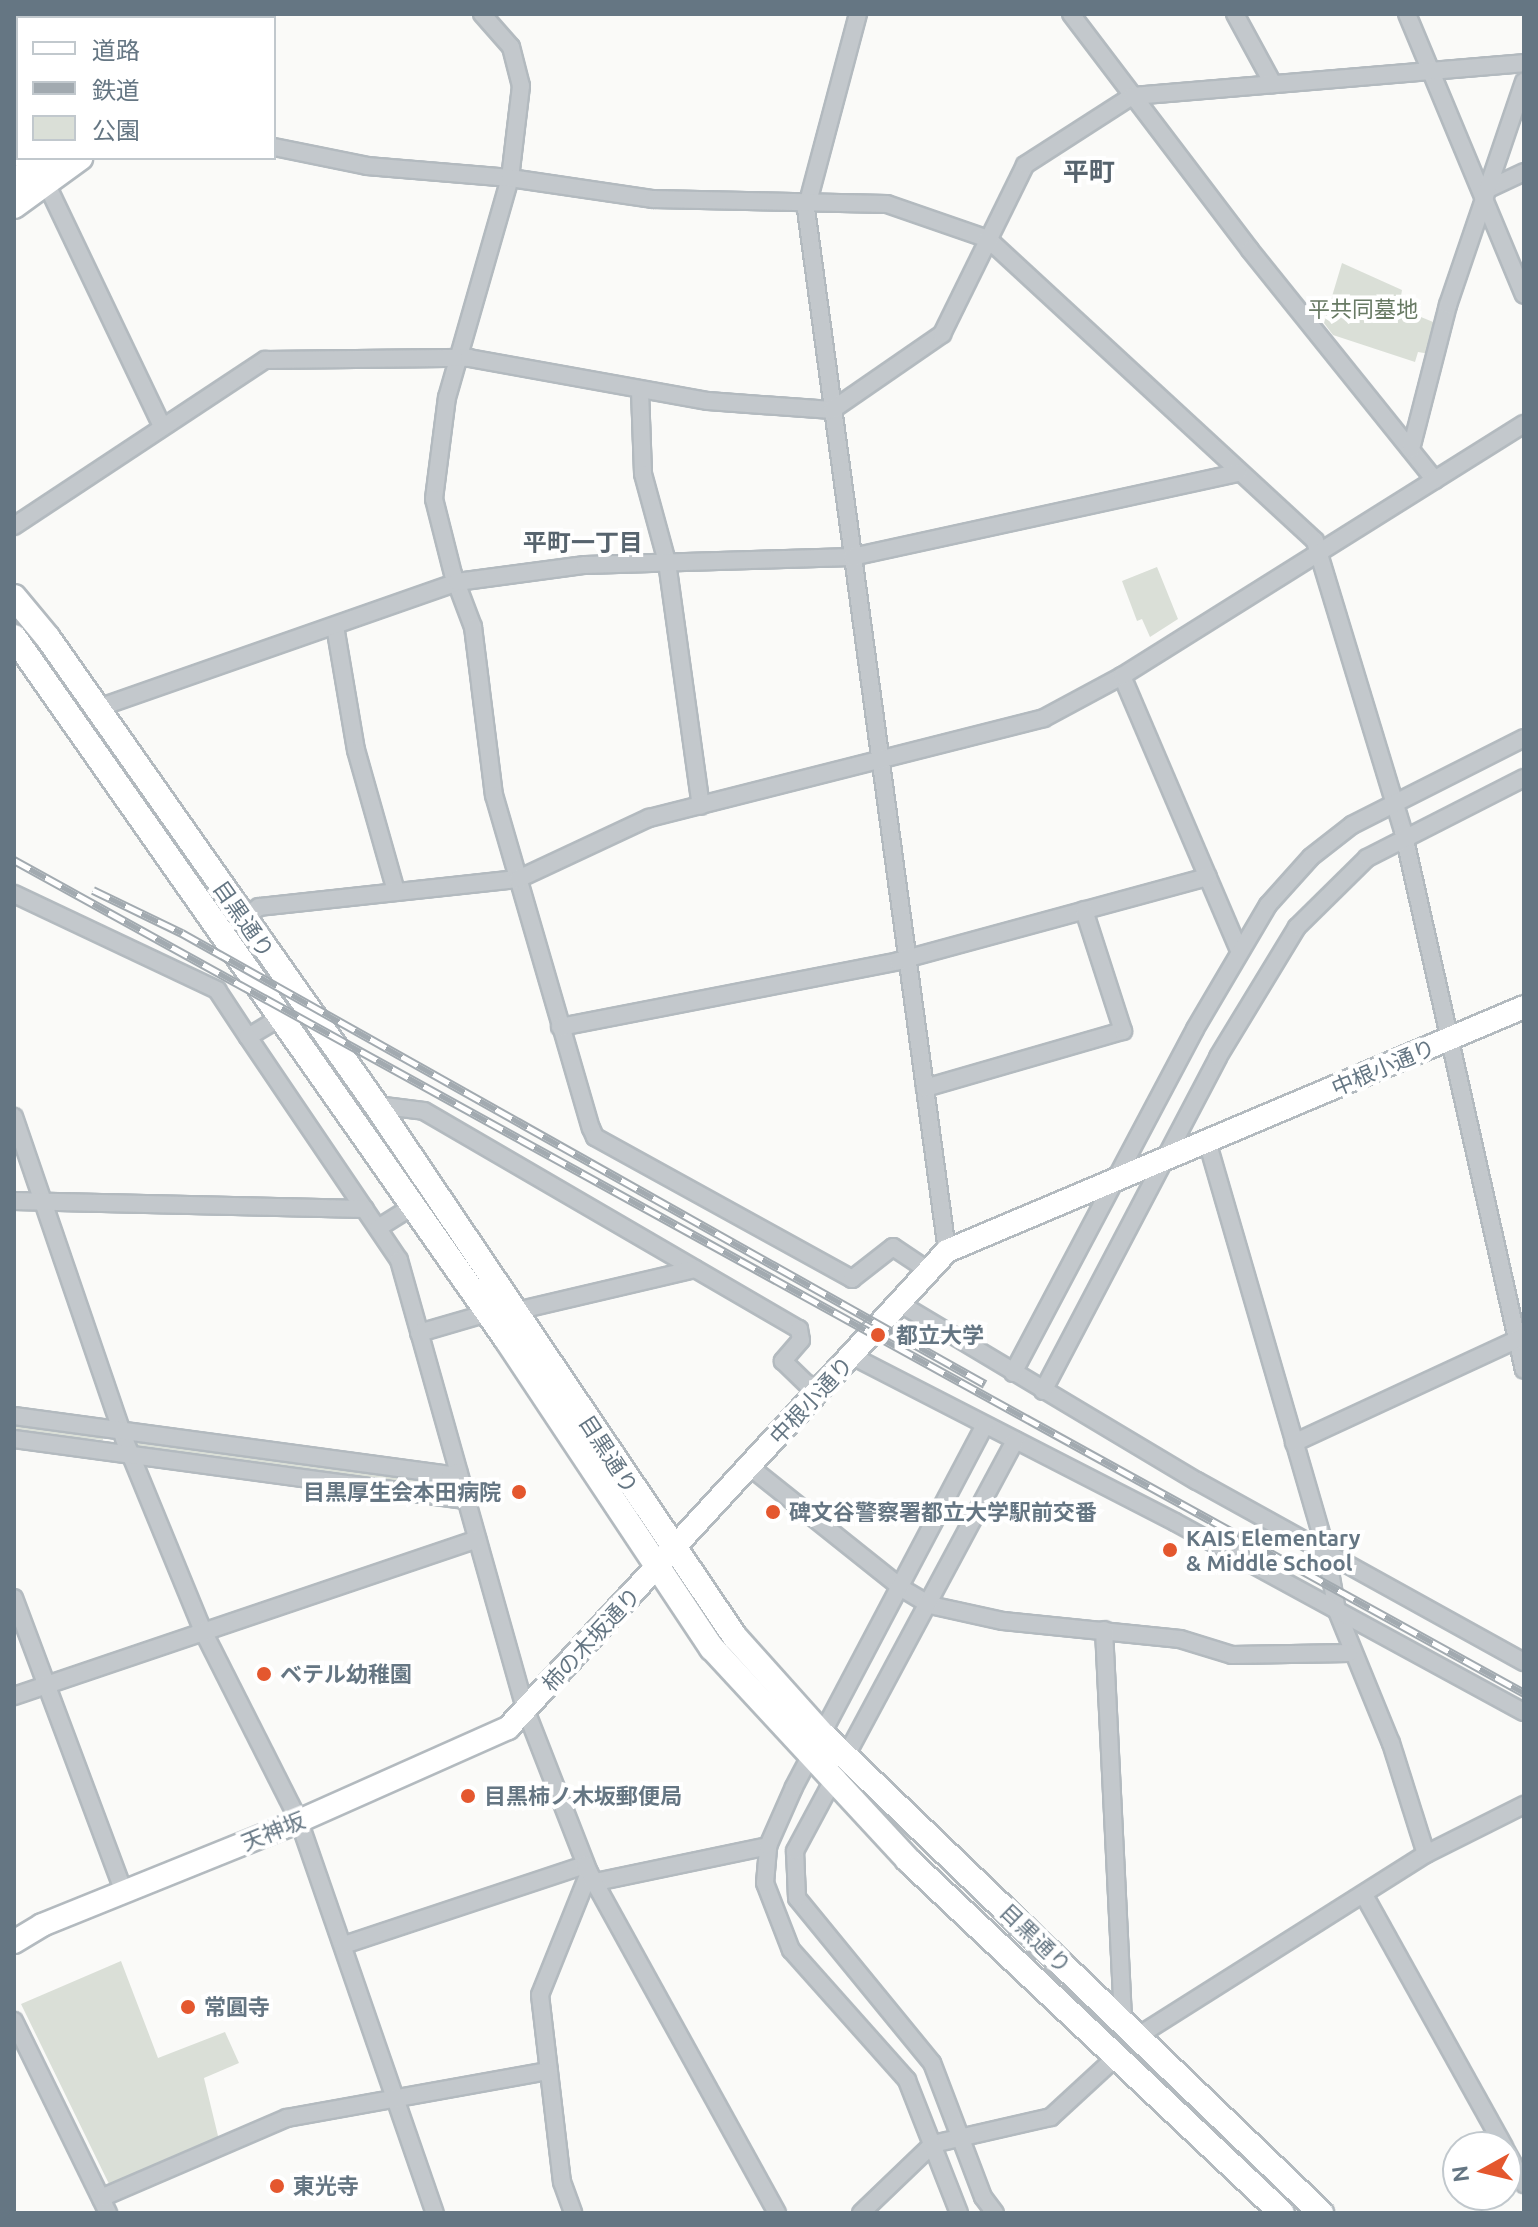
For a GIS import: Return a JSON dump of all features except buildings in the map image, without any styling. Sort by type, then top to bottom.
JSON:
[{"type":"main road","points":[[195,16],[201,14]]},
{"type":"main road","points":[[14,182],[44,160]]},
{"type":"main road","points":[[14,206],[77,160]]},
{"type":"main road","name":"目黒通り","points":[[14,597],[98,708],[516,1311],[665,1559],[712,1648],[832,1781],[1282,2213]]},
{"type":"main road","name":"目黒通り","points":[[14,637],[488,1313],[665,1559],[822,1734],[1321,2213]]},
{"type":"street","points":[[482,14],[511,47],[520,67],[510,178],[447,397],[434,499],[473,627],[494,795],[560,1027],[595,1137],[852,1279],[893,1247],[929,1271]]},
{"type":"street","points":[[858,14],[806,201],[947,1251]]},
{"type":"street","points":[[1071,14],[1132,96],[1435,480]]},
{"type":"street","points":[[1235,14],[1273,84]]},
{"type":"street","points":[[1407,14],[1486,194],[1524,295]]},
{"type":"street","points":[[14,526],[265,360],[458,357],[640,391],[832,410],[942,334],[1025,165],[1132,96],[1524,63]]},
{"type":"street","points":[[1411,449],[1448,305],[1524,82]]},
{"type":"street","points":[[276,147],[367,166],[510,178],[653,199],[887,204],[988,239],[1320,551],[1404,834],[1521,1338],[1524,1370]]},
{"type":"street","points":[[1486,194],[1524,172]]},
{"type":"street","points":[[46,183],[162,426]]},
{"type":"street","points":[[640,391],[643,474],[667,562],[701,806]]},
{"type":"street","points":[[244,918],[259,907],[518,879],[649,818],[881,763],[1044,718],[1122,676],[1524,424]]},
{"type":"street","points":[[98,708],[457,582],[585,565],[852,557],[1238,473]]},
{"type":"street","points":[[335,626],[356,750],[396,891]]},
{"type":"street","points":[[1122,676],[1239,950]]},
{"type":"street","points":[[1016,1375],[1239,950],[1268,905],[1311,857],[1352,825],[1524,738]]},
{"type":"street","points":[[1039,1389],[1218,1057],[1297,927],[1367,858],[1404,834],[1524,778]]},
{"type":"street","points":[[560,1027],[907,959],[1208,877]]},
{"type":"street","points":[[14,894],[217,990],[399,1260],[526,1711],[590,1874],[777,2213]]},
{"type":"street","points":[[925,1088],[1123,1031],[1084,910]]},
{"type":"street","name":"中根小通り","points":[[665,1559],[947,1251],[1524,1007]]},
{"type":"street","points":[[248,1037],[280,1018]]},
{"type":"street","points":[[376,1105],[424,1111],[799,1329],[801,1340],[783,1361],[807,1384],[823,1387]]},
{"type":"street","points":[[14,1117],[121,1431],[203,1631],[299,1821],[435,2213]]},
{"type":"street","points":[[1207,1141],[1327,1555],[1337,1611],[1349,1653],[1391,1743],[1426,1854]]},
{"type":"street","points":[[14,1201],[365,1209]]},
{"type":"street","points":[[378,1228],[413,1206]]},
{"type":"street","points":[[516,1311],[695,1269]]},
{"type":"street","points":[[899,1303],[1039,1389],[1327,1555],[1524,1662]]},
{"type":"street","points":[[419,1333],[473,1322],[488,1313]]},
{"type":"street","points":[[1294,1443],[1521,1338]]},
{"type":"street","points":[[852,1356],[1524,1712]]},
{"type":"street","points":[[14,1416],[459,1472]]},
{"type":"street","points":[[959,2213],[907,2080],[791,1950],[765,1883],[768,1846],[809,1758],[989,1427]]},
{"type":"street","points":[[14,1439],[467,1500]]},
{"type":"street","points":[[995,2213],[983,2197],[932,2063],[797,1898],[795,1851],[930,1605],[1013,1439]]},
{"type":"street","points":[[750,1467],[903,1589],[930,1605],[1003,1621],[1180,1639],[1232,1655],[1349,1653]]},
{"type":"street","points":[[14,1696],[477,1539]]},
{"type":"street","name":"柿の木坂通り","points":[[526,1711],[665,1559]]},
{"type":"street","points":[[14,1598],[124,1892]]},
{"type":"street","points":[[1104,1630],[1131,2028],[1364,1895],[1426,1854],[1524,1805]]},
{"type":"street","name":"天神坂","points":[[14,1942],[42,1925],[299,1821],[503,1731],[526,1711]]},
{"type":"street","points":[[344,1945],[590,1874],[768,1846]]},
{"type":"street","points":[[573,2213],[562,2182],[540,1995],[590,1874]]},
{"type":"street","points":[[1364,1895],[1495,2131]]},
{"type":"street","points":[[14,2021],[104,2206],[287,2118],[549,2071]]},
{"type":"street","points":[[861,2213],[933,2144],[959,2135],[1051,2117],[1117,2056]]},
{"type":"green space","name":"平共同墓地","points":[[1342,263],[1402,290],[1399,308],[1438,324],[1430,354],[1418,352],[1415,362],[1333,335],[1324,323]]},
{"type":"green space","points":[[1157,567],[1178,619],[1150,637],[1142,619],[1137,621],[1122,581]]},
{"type":"green space","points":[[14,1419],[102,1434],[103,1440],[14,1433]]},
{"type":"green space","points":[[133,1440],[451,1482],[453,1491],[137,1449]]},
{"type":"green space","points":[[121,1961],[158,2058],[225,2032],[239,2063],[204,2078],[219,2140],[110,2186],[21,2004]]},
{"type":"railway","points":[[14,860],[1524,1693]]},
{"type":"railway","points":[[93,890],[182,933],[985,1384]]},
{"type":"place","name":"都立大学","points":[[878,1335]]},
{"type":"place","name":"目黒厚生会本田病院","points":[[519,1492]]},
{"type":"place","name":"碑文谷警察署都立大学駅前交番","points":[[773,1512]]},
{"type":"place","name":"KAIS Elementary & Middle School","points":[[1170,1550]]},
{"type":"place","name":"ベテル幼稚園","points":[[264,1674]]},
{"type":"place","name":"目黒柿ノ木坂郵便局","points":[[468,1796]]},
{"type":"place","name":"常圓寺","points":[[188,2007]]},
{"type":"place","name":"東光寺","points":[[277,2186]]},
{"type":"district","name":"平町","points":[[1089,172]]},
{"type":"district","name":"平町一丁目","points":[[583,543]]}]
